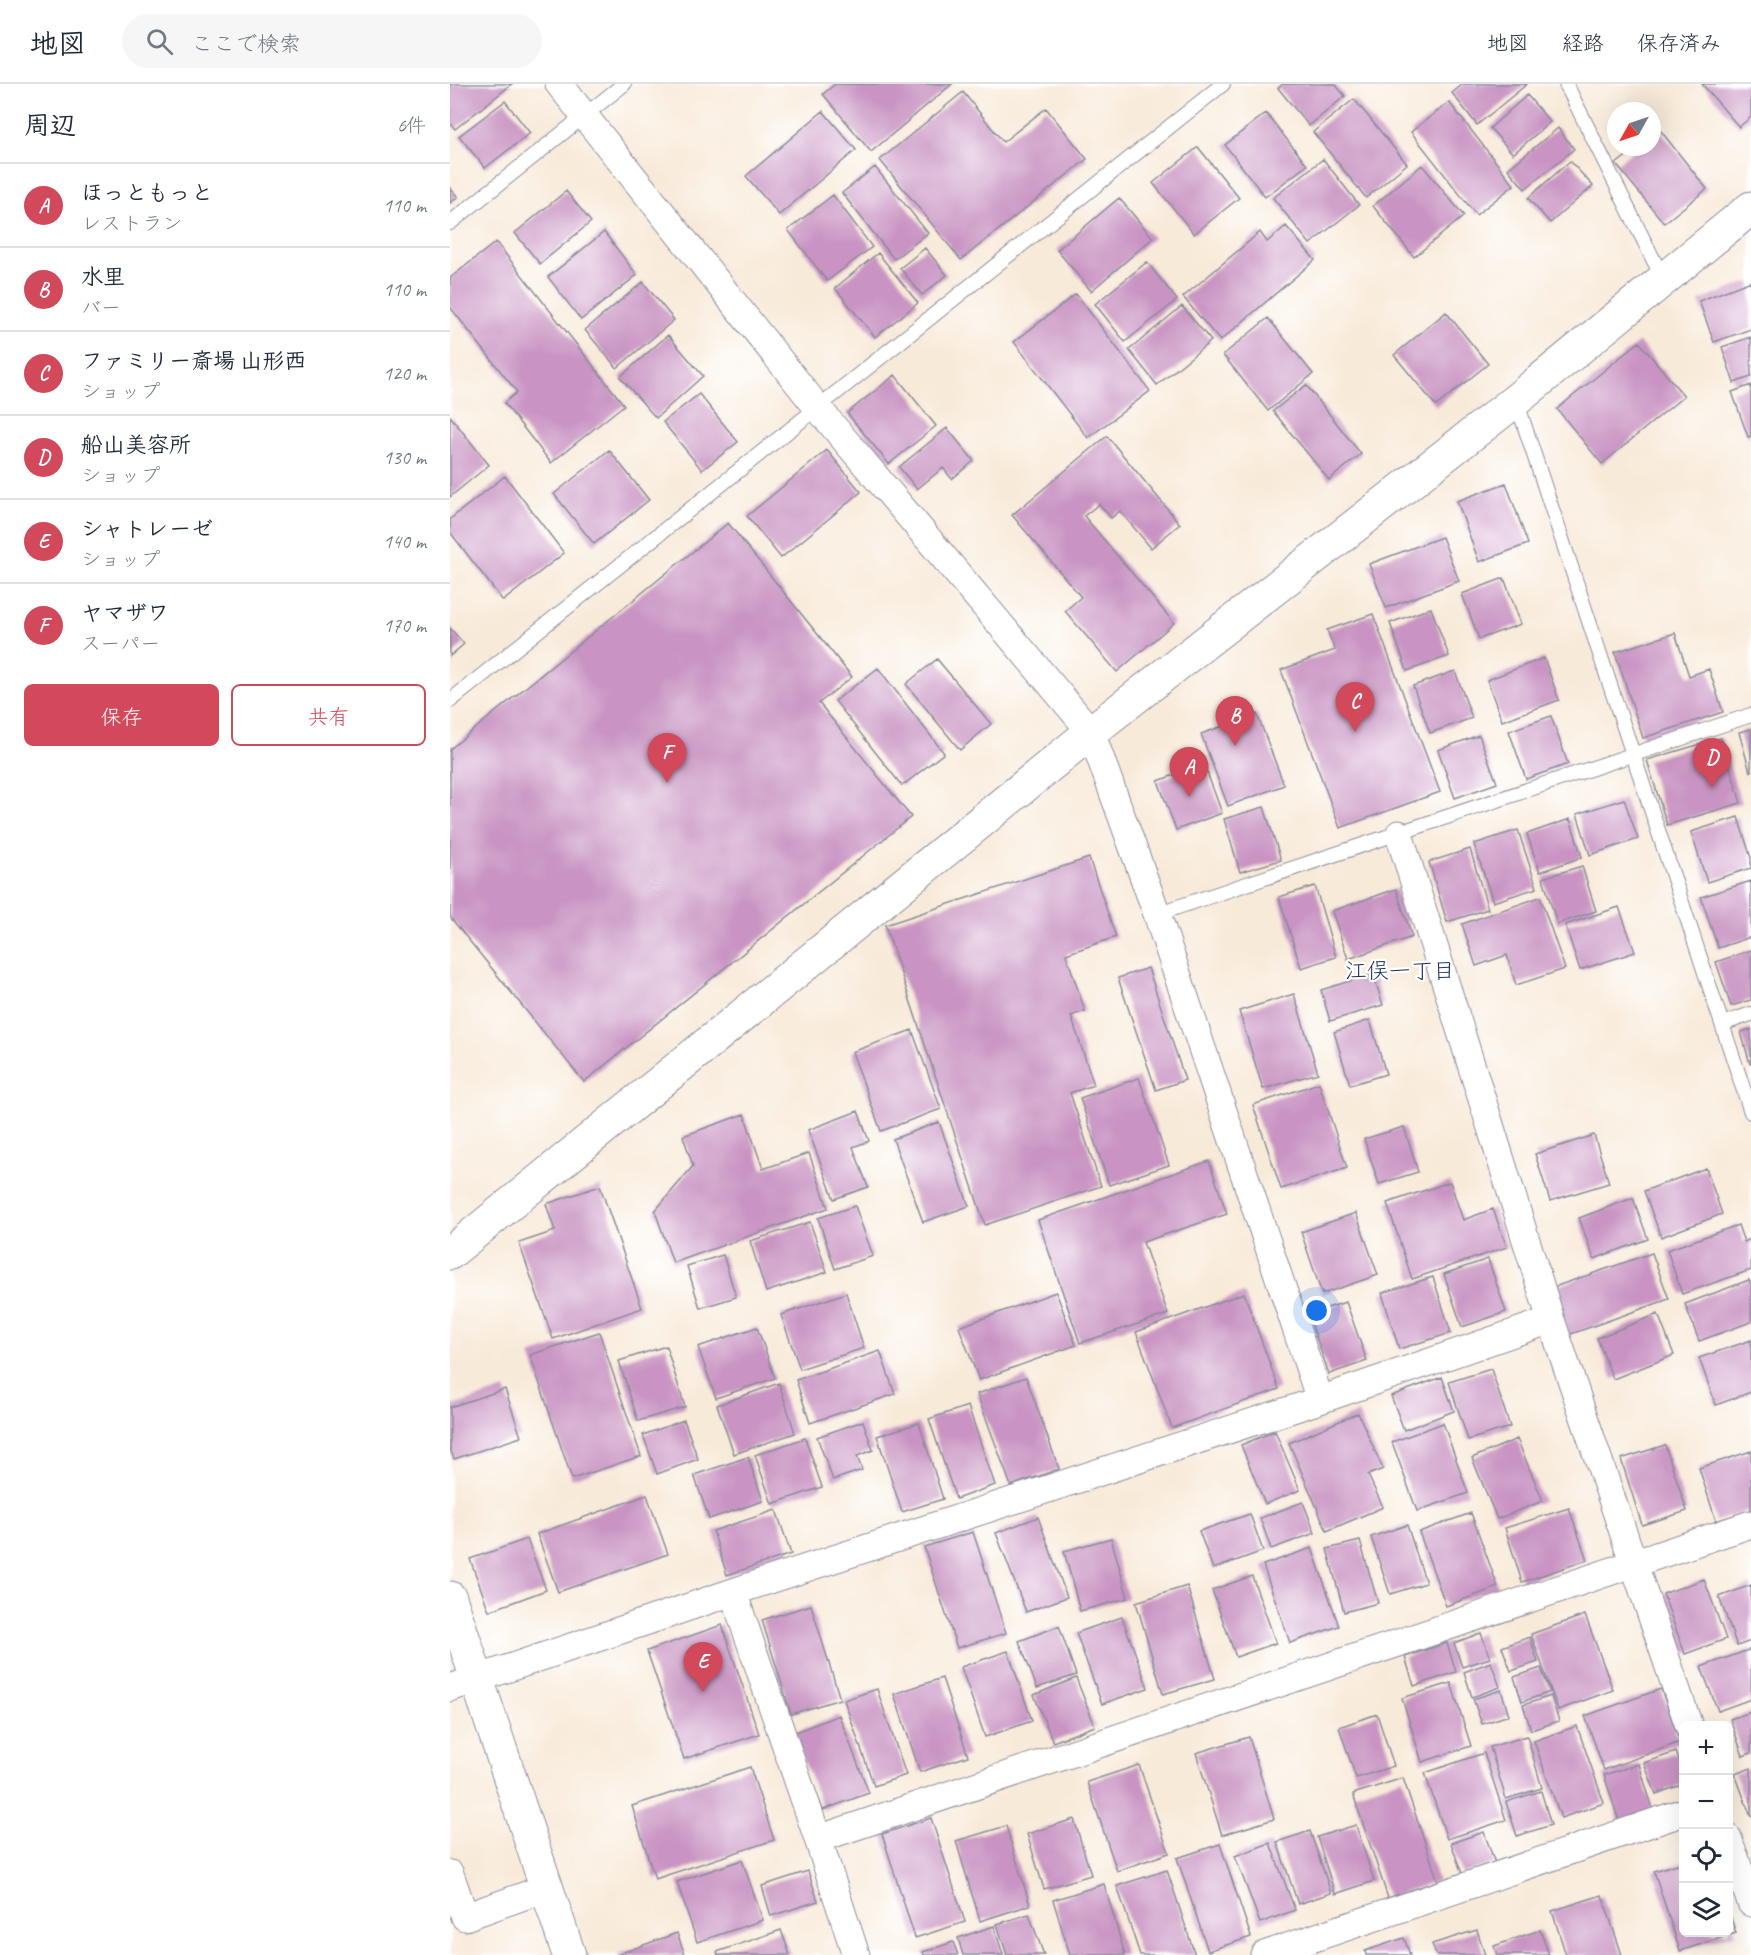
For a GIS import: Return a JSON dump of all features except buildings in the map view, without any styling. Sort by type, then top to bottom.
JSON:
[{"type":"street","points":[[559,84],[817,407],[1091,732],[1157,914],[1320,1400]]},
{"type":"street","points":[[450,1252],[1091,732],[1516,400],[1751,208]]},
{"type":"street","points":[[1399,834],[1551,1320],[1688,1721]]},
{"type":"street","points":[[463,1683],[1320,1400],[1551,1320]]},
{"type":"street","points":[[818,1839],[1751,1524]]},
{"type":"street","points":[[733,1592],[856,1955]]},
{"type":"street","points":[[450,1598],[463,1683],[546,1888],[569,1955]]},
{"type":"street","points":[[1264,1955],[1679,1813]]},
{"type":"street","points":[[1733,1852],[1751,1903]]},
{"type":"street","points":[[450,1874],[465,1917],[546,1888]]},
{"type":"lane","points":[[450,223],[624,84]]},
{"type":"lane","points":[[450,701],[1223,84]]},
{"type":"lane","points":[[1566,84],[1664,279]]},
{"type":"lane","points":[[1516,400],[1751,1112]]},
{"type":"lane","points":[[1157,914],[1751,715]]},
{"type":"lane","points":[[1722,1024],[1751,1014]]},
{"type":"place","name":"ファミリー斎場 山形西","points":[[1355,732]]},
{"type":"place","name":"水里","points":[[1235,746]]},
{"type":"place","name":"ヤマザワ","points":[[667,783]]},
{"type":"place","name":"船山美容所","points":[[1712,788]]},
{"type":"place","name":"ほっともっと","points":[[1189,797]]},
{"type":"place","name":"シャトレーゼ","points":[[703,1692]]},
{"type":"district","name":"江俣一丁目","points":[[1400,971]]}]
